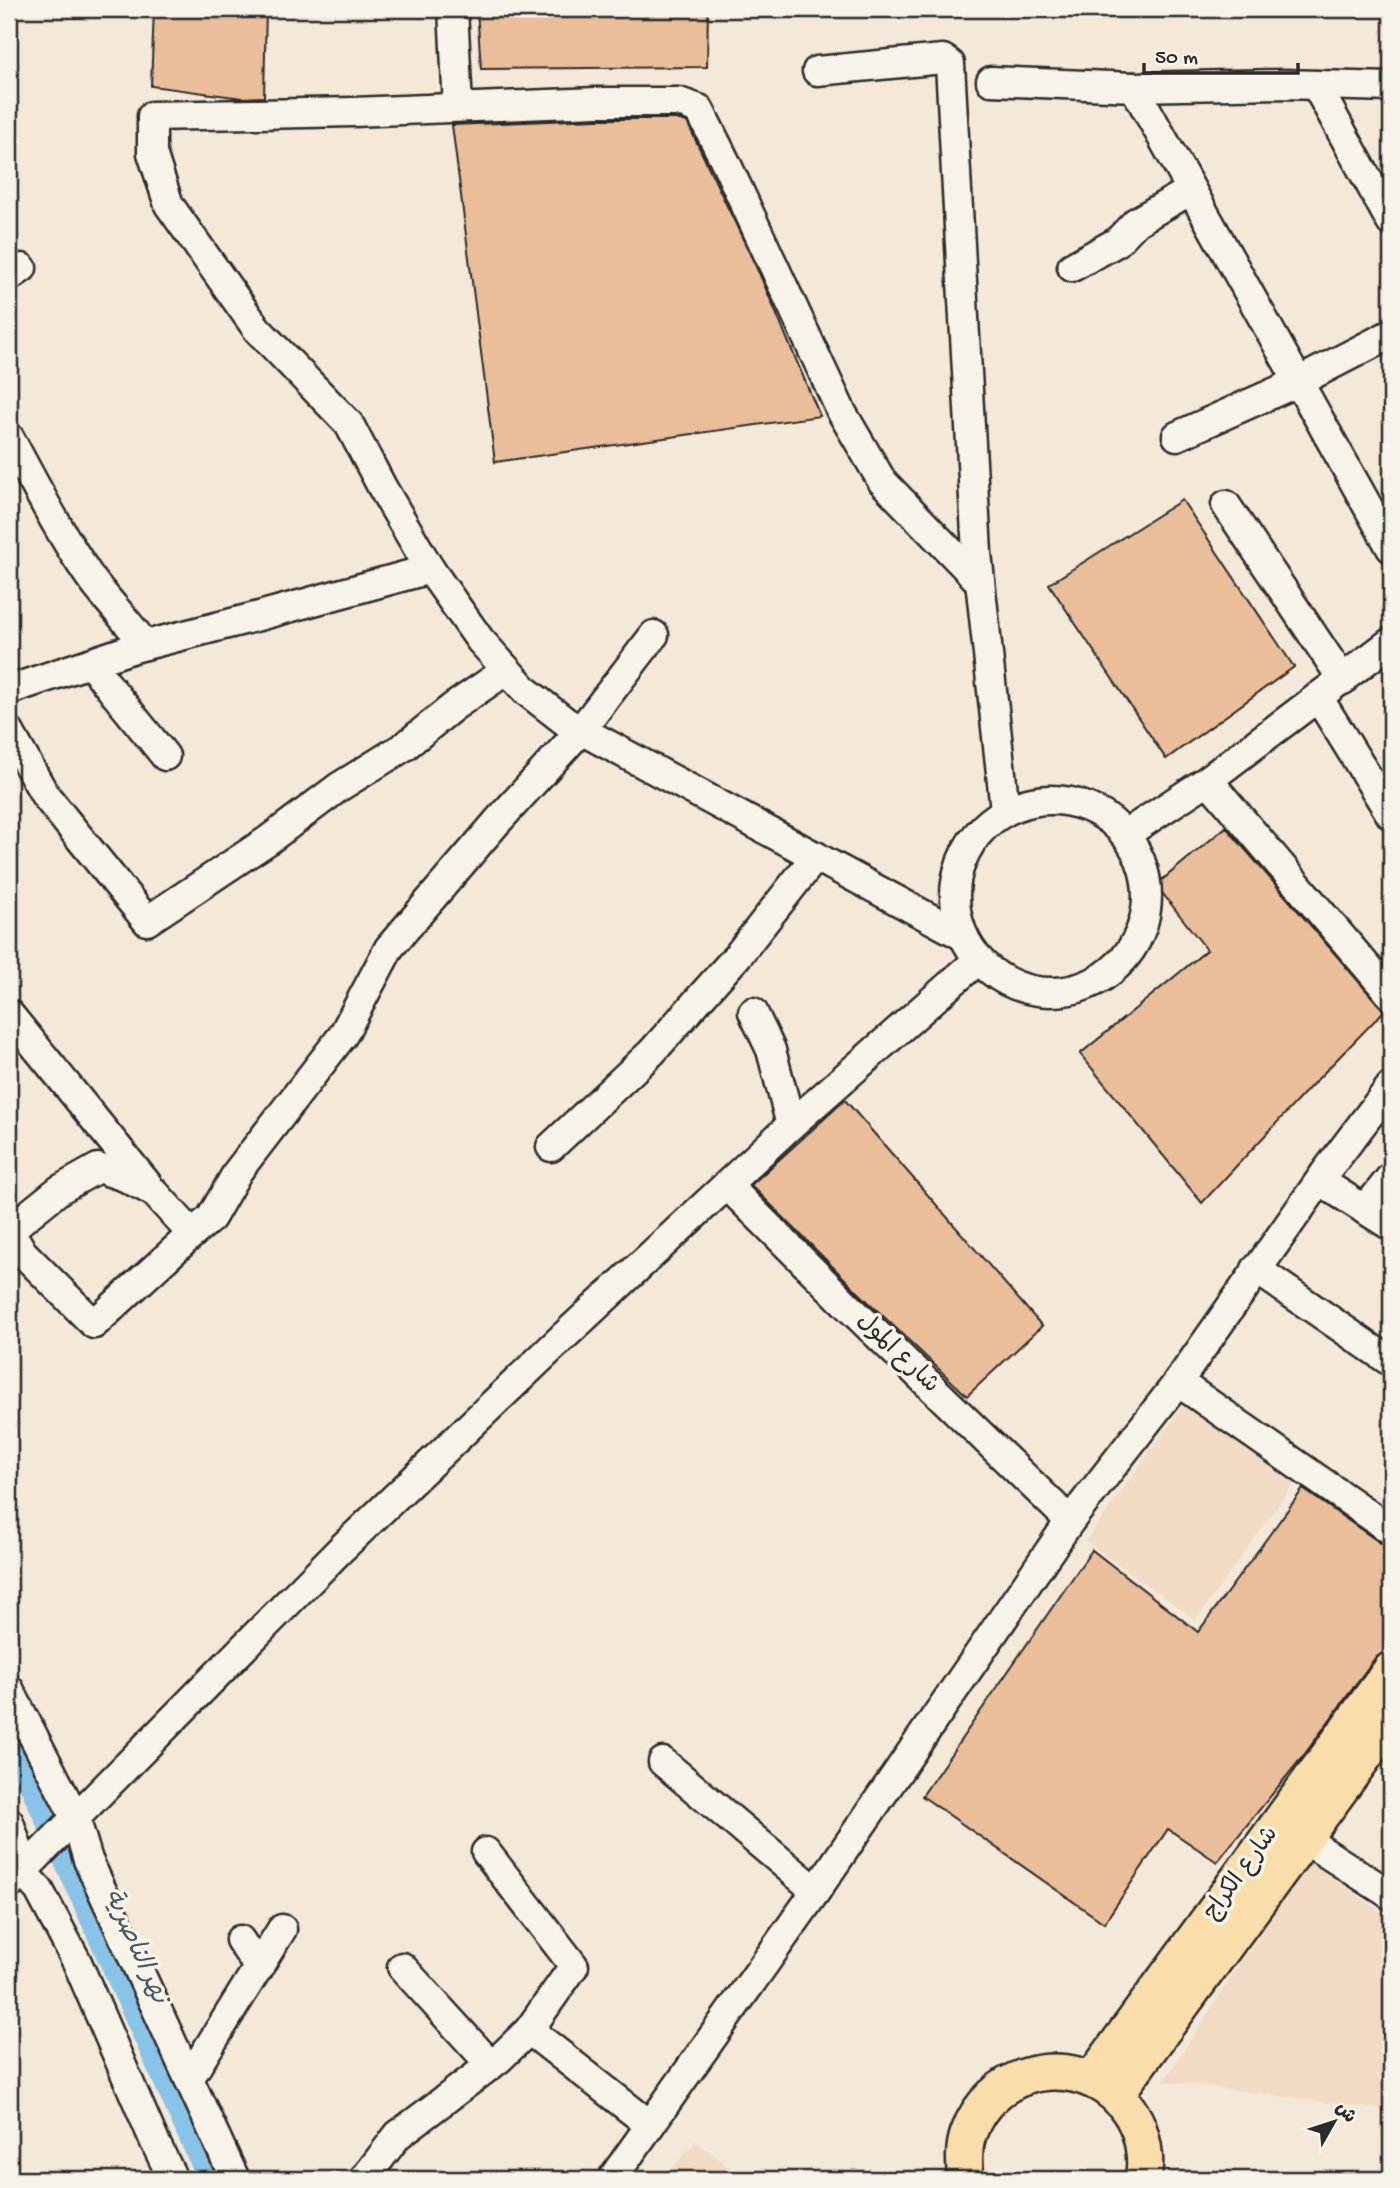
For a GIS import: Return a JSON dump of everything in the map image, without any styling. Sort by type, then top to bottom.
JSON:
[{"type":"main road","name":"شارع الكراج","points":[[1104,2086],[1391,1670]]},
{"type":"main road","name":"شارع الكراج","points":[[1104,2086],[1304,1839],[1391,1720]]},
{"type":"main road","points":[[965,2179],[963,2158],[968,2133],[979,2110],[996,2091],[1018,2078],[1042,2071],[1068,2071],[1104,2086],[1134,2116],[1143,2141],[1146,2169],[1143,2179]]},
{"type":"street","points":[[453,9],[458,107]]},
{"type":"street","points":[[817,71],[943,59],[950,64],[980,582],[1005,810]]},
{"type":"street","points":[[991,81],[1134,87],[1391,87]]},
{"type":"street","points":[[1316,85],[1391,222]]},
{"type":"street","points":[[1134,87],[1391,548]]},
{"type":"street","points":[[963,936],[566,722],[526,691],[480,640],[430,569],[349,424],[257,329],[167,206],[152,153],[152,116],[624,102],[679,102],[699,108],[841,411],[882,481],[980,582]]},
{"type":"street","points":[[1072,267],[1117,242],[1136,222],[1191,190]]},
{"type":"street","points":[[1177,436],[1298,382],[1391,334]]},
{"type":"street","points":[[9,437],[89,575],[145,645]]},
{"type":"street","points":[[1226,505],[1343,680]]},
{"type":"street","points":[[9,690],[145,645],[259,617],[430,569]]},
{"type":"street","points":[[154,1192],[125,1177],[98,1168],[59,1190],[9,1228],[23,1253],[94,1324],[211,1218],[238,1171],[343,1035],[388,948],[581,730],[654,635]]},
{"type":"street","points":[[1126,834],[1208,780],[1391,642]]},
{"type":"street","points":[[90,663],[165,755]]},
{"type":"street","points":[[9,732],[45,794],[147,921],[267,841],[340,787],[405,746],[453,707],[507,670]]},
{"type":"street","points":[[1318,697],[1391,815]]},
{"type":"street","points":[[1208,780],[1391,995]]},
{"type":"street","points":[[1056,799],[1083,804],[1106,816],[1126,834],[1142,863],[1148,897],[1142,929],[1126,958],[1100,980],[1069,991],[1036,992],[1004,981],[978,960],[963,936],[956,912],[954,888],[959,864],[969,842],[985,824],[1005,810],[1030,801],[1056,799]]},
{"type":"street","points":[[551,1147],[652,1052],[739,954],[816,856]]},
{"type":"street","points":[[19,1875],[341,1549],[791,1125],[978,960]]},
{"type":"street","points":[[753,1012],[771,1050],[791,1125]]},
{"type":"street","points":[[9,1014],[154,1192],[192,1234]]},
{"type":"street","points":[[611,2179],[816,1891],[1070,1521],[1178,1382],[1256,1269],[1391,1086]]},
{"type":"street","points":[[1364,1210],[1391,1177]]},
{"type":"street","points":[[1320,1181],[1391,1226]]},
{"type":"street","name":"شارع المول","points":[[727,1185],[1070,1521]]},
{"type":"street","points":[[1256,1269],[1391,1362]]},
{"type":"street","points":[[1178,1382],[1391,1530]]},
{"type":"street","points":[[9,1689],[235,2179]]},
{"type":"street","points":[[663,1762],[816,1891]]},
{"type":"street","points":[[9,1822],[19,1852],[19,1875]]},
{"type":"street","points":[[1304,1839],[1391,1895]]},
{"type":"street","points":[[364,2179],[398,2135],[491,2065],[529,2030],[574,1966],[486,1852]]},
{"type":"street","points":[[19,1875],[39,1890],[78,1962],[173,2179]]},
{"type":"street","points":[[189,2079],[282,1929]]},
{"type":"street","points":[[240,1940],[258,1968]]},
{"type":"street","points":[[402,1967],[491,2065]]},
{"type":"street","points":[[529,2030],[650,2125]]},
{"type":"shaded area","points":[[1187,1400],[1297,1479],[1196,1620],[1086,1541]]},
{"type":"shaded area","points":[[1307,1860],[1391,1919],[1391,2055],[1385,2110],[1164,2081]]},
{"type":"shaded area","points":[[695,2141],[745,2179],[664,2179]]},
{"type":"building","points":[[154,9],[266,9],[264,97],[242,98],[151,86]]},
{"type":"building","points":[[477,9],[708,9],[707,67],[481,69]]},
{"type":"building","points":[[596,119],[676,119],[687,122],[760,275],[820,416],[495,462],[452,125]]},
{"type":"building","points":[[1182,500],[1294,667],[1166,759],[1049,584]]},
{"type":"building","points":[[1226,827],[1384,1011],[1202,1203],[1080,1054],[1207,950],[1156,885]]},
{"type":"building","points":[[845,1100],[1042,1326],[967,1396],[751,1185]]},
{"type":"building","points":[[1303,1489],[1382,1544],[1391,1546],[1391,1645],[1387,1651],[1375,1658],[1304,1755],[1217,1862],[1168,1829],[1104,1923],[922,1796],[1092,1550],[1198,1632]]},
{"type":"waterway","name":"نهر الناصرية","points":[[9,1739],[208,2179]]}]
